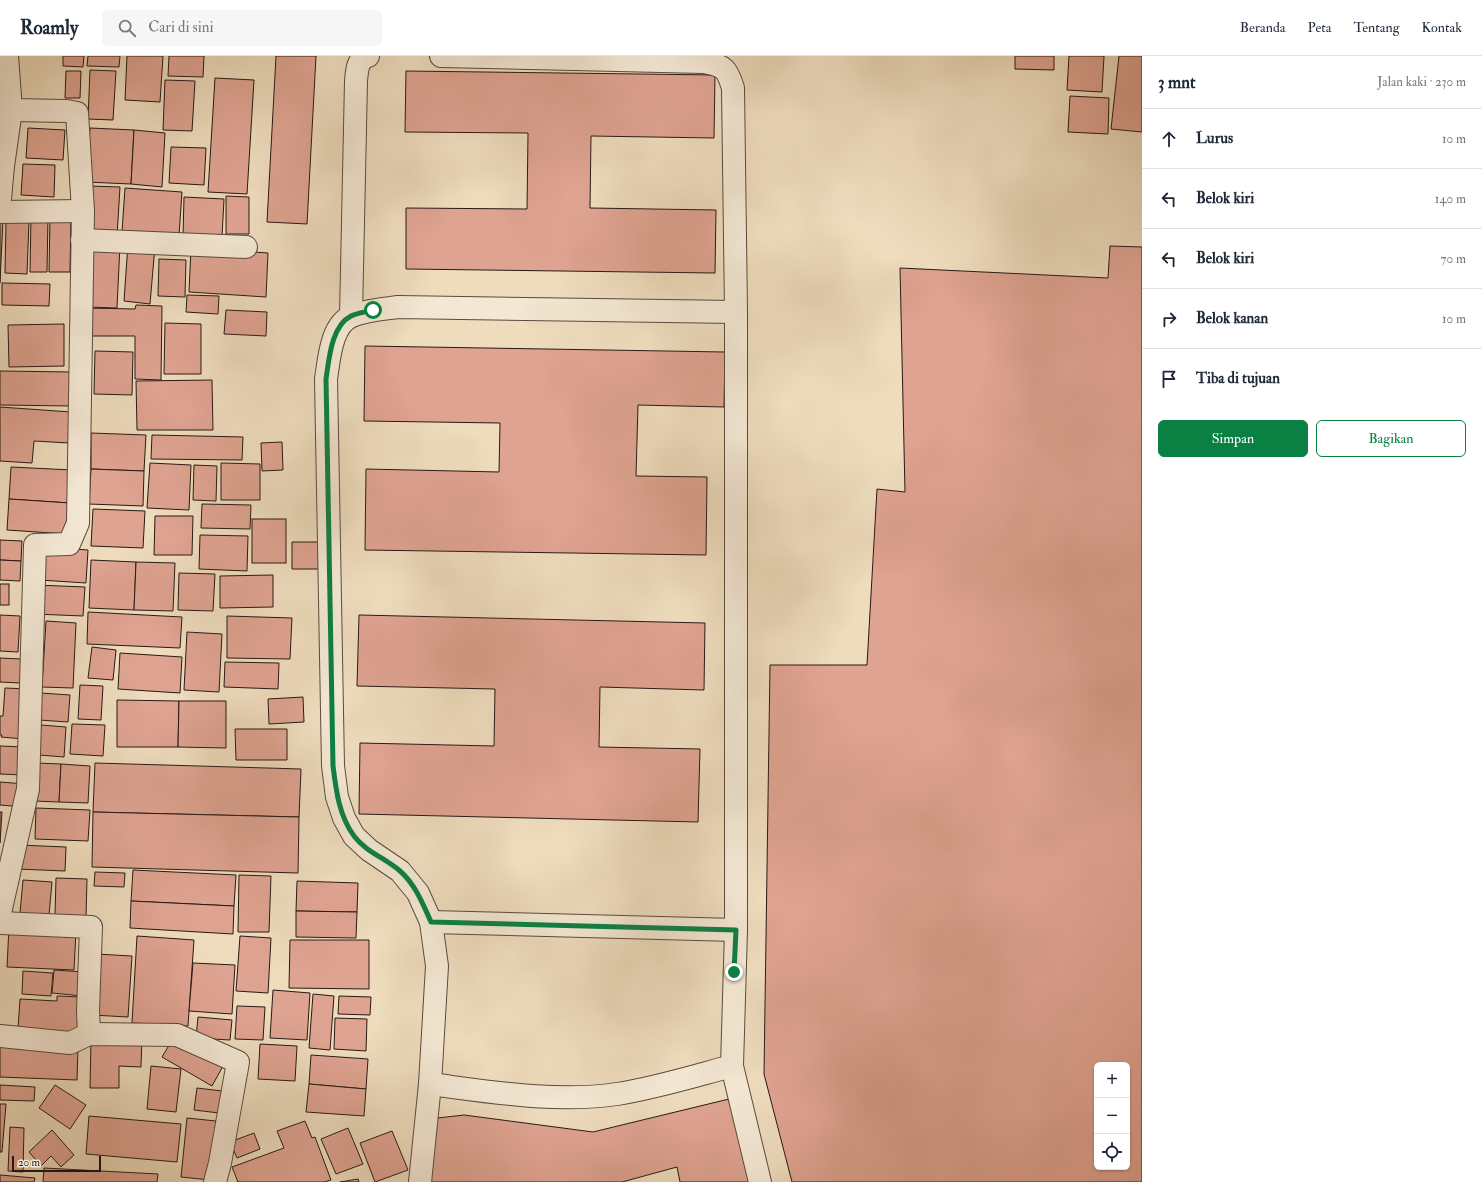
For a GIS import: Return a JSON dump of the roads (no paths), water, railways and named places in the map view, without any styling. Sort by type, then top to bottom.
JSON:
[{"type":"street","points":[[0,199],[11,110],[7,56]]},
{"type":"street","points":[[351,316],[356,81],[358,66],[363,58],[368,56]]},
{"type":"street","points":[[442,56],[704,62],[718,64],[728,73],[733,88],[736,312],[736,930],[732,1066],[760,1182]]},
{"type":"street","points":[[0,913],[28,789],[35,545],[69,544],[78,523],[83,211],[77,114],[67,111],[11,110]]},
{"type":"street","points":[[0,212],[83,211]]},
{"type":"street","points":[[82,240],[246,247]]},
{"type":"street","points":[[420,1182],[430,1084],[437,966],[431,922],[418,893],[400,871],[369,850],[354,836],[344,818],[337,797],[333,766],[326,379],[330,353],[338,327],[351,316],[373,310],[398,307],[736,312]]},
{"type":"street","points":[[431,922],[736,930]]},
{"type":"street","points":[[0,924],[91,927],[88,1010],[89,1034]]},
{"type":"street","points":[[0,1036],[70,1043],[89,1034],[177,1035],[238,1062],[220,1163],[215,1182]]},
{"type":"street","points":[[430,1084],[534,1096],[576,1097],[625,1092],[656,1086],[732,1066]]}]
